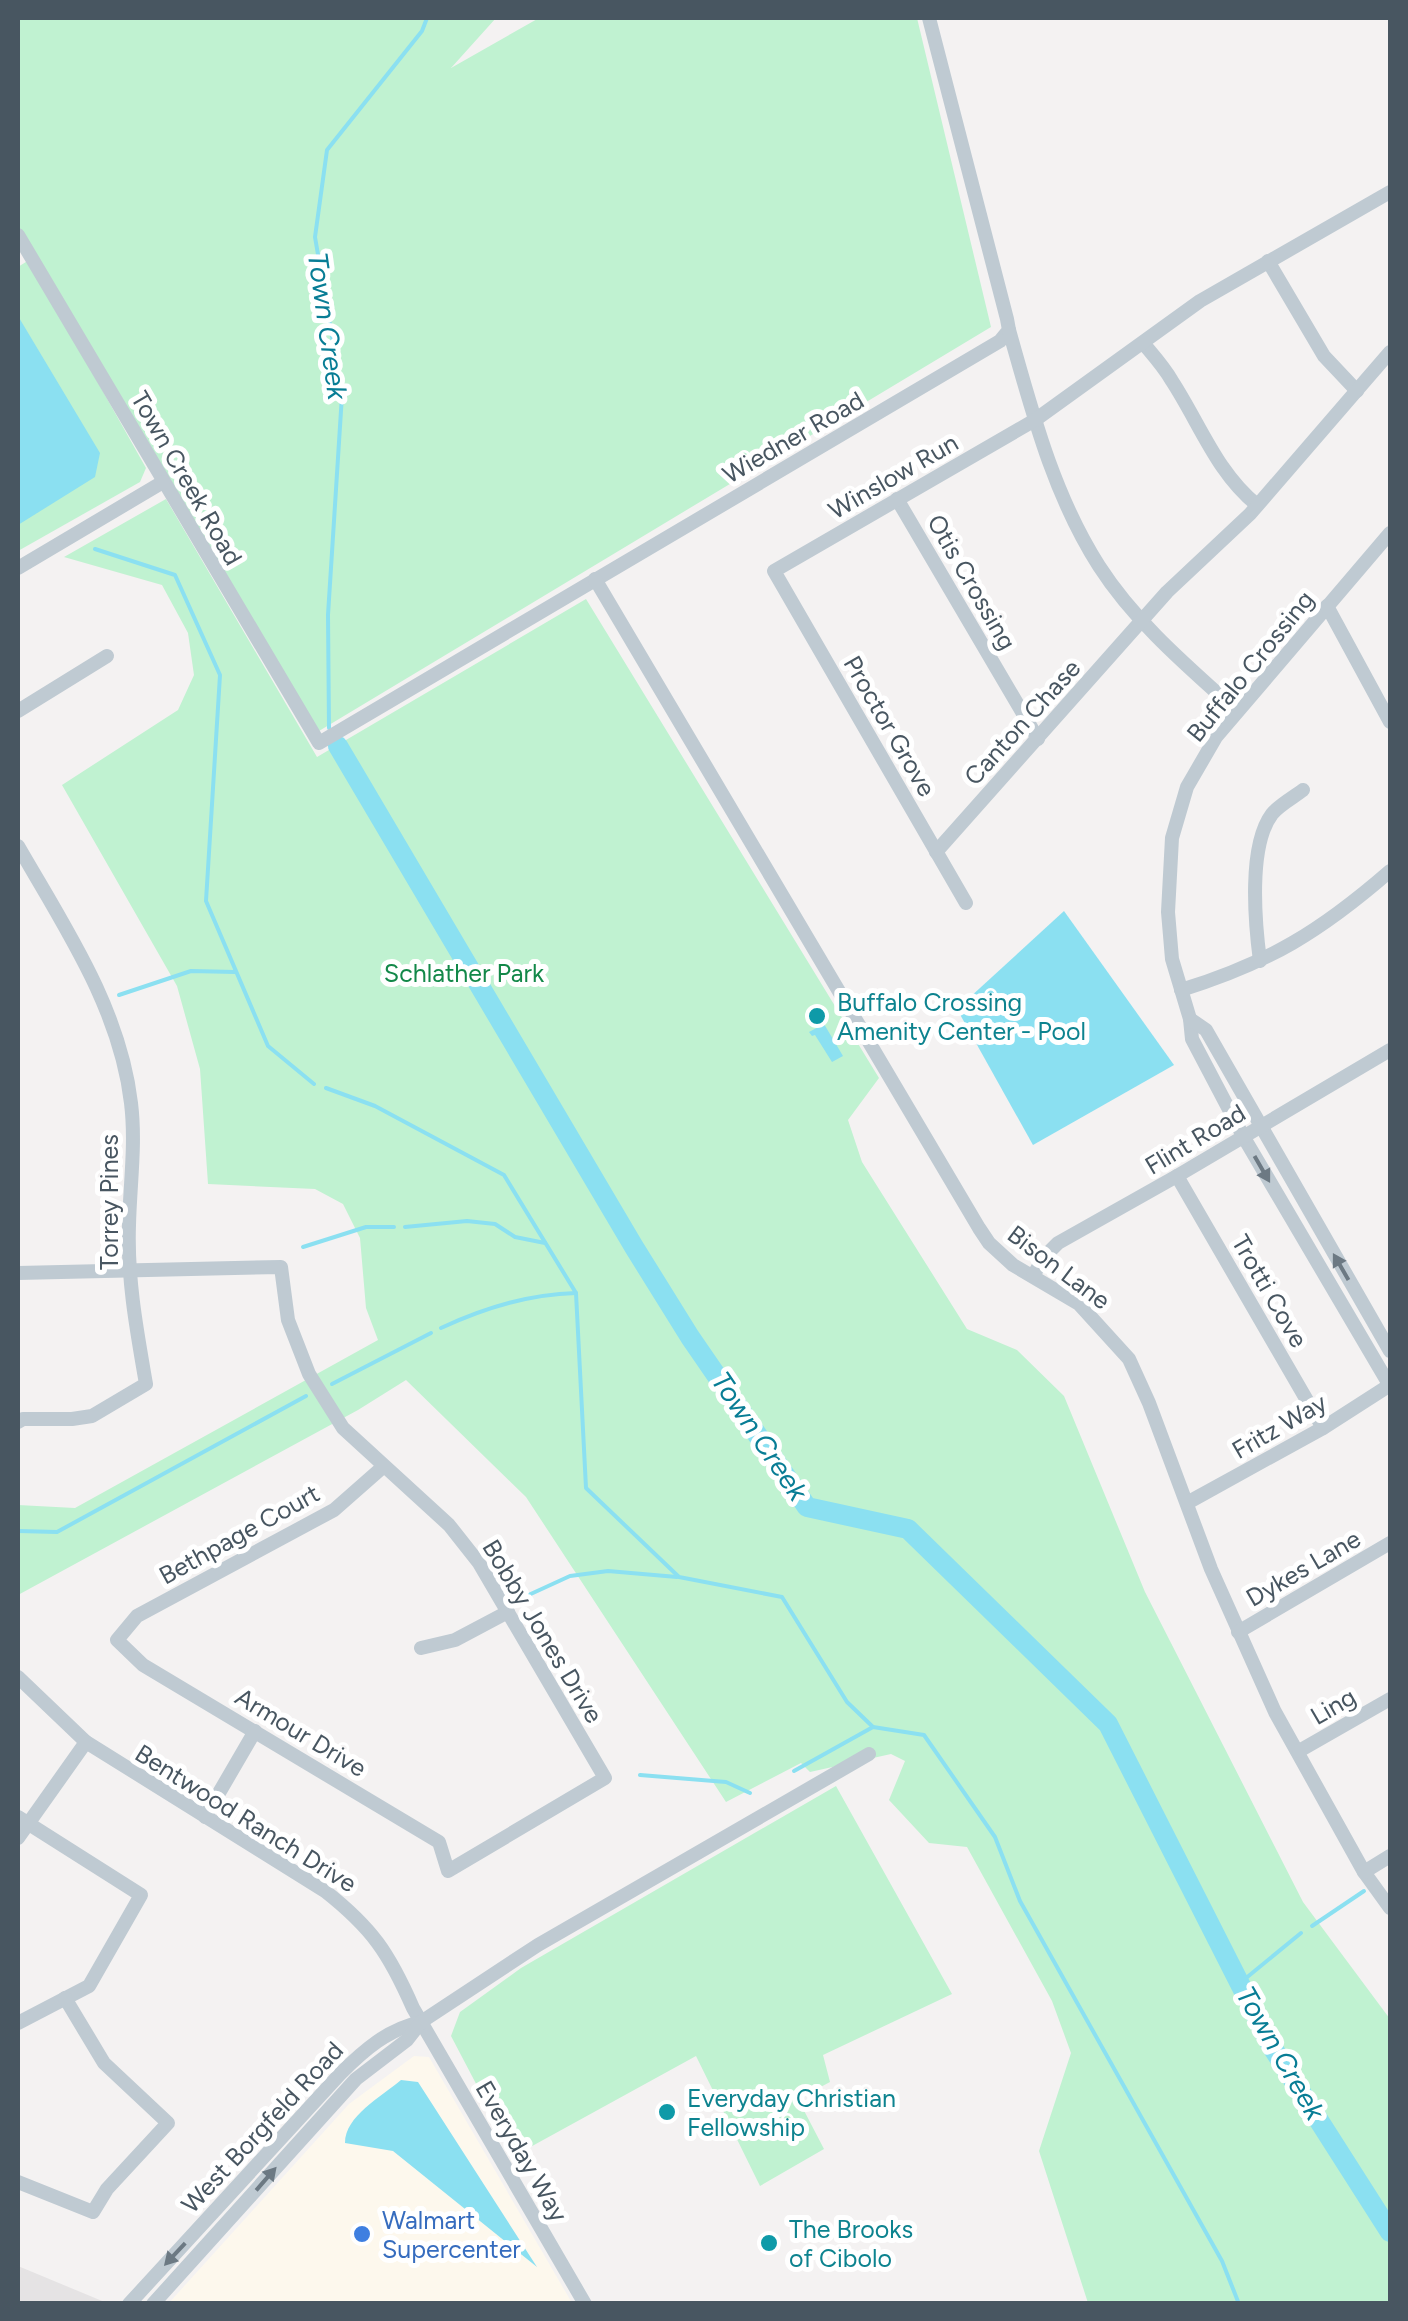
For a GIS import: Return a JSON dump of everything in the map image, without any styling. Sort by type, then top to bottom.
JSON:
[{"type":"street","points":[[929,18],[1045,454],[1100,566],[1142,621],[1236,710]]},
{"type":"street","name":"Winslow Run","points":[[774,571],[1035,420],[1200,301],[1390,192]]},
{"type":"street","name":"Town Creek Road","points":[[18,234],[319,744]]},
{"type":"street","points":[[1268,262],[1324,356],[1357,391]]},
{"type":"street","name":"Wiedner Road","points":[[319,744],[976,356],[1000,341],[1009,330]]},
{"type":"street","points":[[1143,343],[1170,376],[1222,469],[1258,506]]},
{"type":"street","name":"Canton Chase","points":[[936,852],[1167,592],[1258,506],[1390,352]]},
{"type":"street","points":[[18,568],[163,482]]},
{"type":"street","name":"Otis Crossing","points":[[897,499],[1038,739]]},
{"type":"street","name":"Buffalo Crossing","points":[[1390,534],[1236,710],[1187,786],[1172,838],[1168,912],[1172,959],[1192,1039],[1243,1136],[1390,1385]]},
{"type":"street","name":"Proctor Grove","points":[[774,571],[966,903]]},
{"type":"street","name":"Bison Lane","points":[[595,579],[978,1228],[1001,1254],[1078,1304],[1129,1359],[1238,1632],[1275,1712],[1364,1872],[1390,1908]]},
{"type":"street","points":[[1326,606],[1390,722]]},
{"type":"street","points":[[18,711],[107,656]]},
{"type":"street","points":[[1260,960],[1255,889],[1259,849],[1272,814],[1303,790]]},
{"type":"street","name":"Torrey Pines","points":[[18,846],[100,992],[121,1052],[131,1101],[135,1160],[129,1225],[130,1270],[146,1384],[92,1416],[18,1422]]},
{"type":"street","points":[[1181,990],[1286,950],[1390,871]]},
{"type":"street","name":"Buffalo Crossing","points":[[1190,1019],[1206,1030],[1390,1351]]},
{"type":"street","name":"Flint Road","points":[[1033,1276],[1058,1243],[1390,1050]]},
{"type":"street","name":"Trotti Cove","points":[[1177,1176],[1323,1428]]},
{"type":"street","name":"Bobby Jones Drive","points":[[130,1270],[280,1266],[288,1320],[309,1374],[343,1428],[449,1526],[479,1563],[605,1778],[448,1871]]},
{"type":"street","points":[[18,1273],[130,1270]]},
{"type":"street","name":"Fritz Way","points":[[1187,1503],[1323,1428],[1390,1385]]},
{"type":"street","name":"Bethpage Court","points":[[117,1640],[137,1616],[334,1510],[384,1466]]},
{"type":"street","name":"Dykes Lane","points":[[1238,1632],[1390,1543]]},
{"type":"street","points":[[421,1648],[456,1640],[508,1612]]},
{"type":"street","name":"Armour Drive","points":[[117,1640],[143,1665],[438,1842],[448,1871]]},
{"type":"street","name":"Bentwood Ranch Drive","points":[[18,1678],[86,1742],[325,1891],[359,1918],[391,1959],[421,2022]]},
{"type":"street","name":"Ling","points":[[1299,1752],[1390,1699]]},
{"type":"street","points":[[204,1817],[255,1731]]},
{"type":"street","points":[[18,1838],[23,1822],[86,1742]]},
{"type":"street","points":[[421,2022],[538,1946],[869,1754]]},
{"type":"street","points":[[18,2022],[89,1986],[141,1895],[23,1822]]},
{"type":"street","points":[[1364,1872],[1390,1856]]},
{"type":"street","points":[[18,2182],[93,2212],[108,2189],[168,2123],[104,2064],[66,1998]]},
{"type":"street","name":"West Borgfeld Road","points":[[129,2304],[364,2050],[401,2026],[421,2022]]},
{"type":"street","name":"West Borgfeld Road","points":[[154,2304],[356,2079],[407,2040],[421,2022]]},
{"type":"street","name":"Everyday Way","points":[[421,2022],[585,2304]]},
{"type":"shaded area","points":[[414,2056],[429,2057],[572,2303],[168,2304],[349,2104]]},
{"type":"shaded area","points":[[18,2266],[107,2303],[18,2303]]},
{"type":"green space","points":[[18,18],[496,18],[451,68],[539,18],[917,18],[991,327],[319,731],[18,226]]},
{"type":"green space","points":[[29,260],[146,468],[140,482],[18,551],[18,267]]},
{"type":"green space","name":"Schlather Park","points":[[166,499],[317,757],[586,599],[879,1078],[848,1120],[862,1162],[967,1329],[1017,1350],[1064,1396],[1145,1592],[1303,1902],[1390,2019],[1390,2303],[1088,2303],[1039,2151],[1071,2053],[1052,2001],[967,1847],[929,1843],[889,1800],[905,1761],[891,1754],[810,1772],[801,1763],[726,1802],[526,1497],[406,1380],[18,1595],[18,1505],[75,1508],[378,1340],[366,1308],[360,1238],[343,1204],[315,1189],[208,1184],[200,1069],[177,986],[62,785],[178,710],[194,675],[188,633],[162,585],[64,557]]},
{"type":"green space","points":[[836,1786],[952,1994],[823,2055],[830,2082],[798,2099],[824,2149],[760,2186],[696,2056],[514,2156],[451,2036],[460,2012],[521,1968]]},
{"type":"water","points":[[18,316],[100,453],[95,477],[18,525]]},
{"type":"water","points":[[1064,911],[1174,1065],[1033,1145],[957,1009]]},
{"type":"water","points":[[824,1024],[843,1056],[832,1062],[809,1032]]},
{"type":"water","points":[[401,2080],[418,2082],[537,2267],[393,2151],[345,2143],[357,2116]]},
{"type":"waterway","name":"Town Creek","points":[[329,728],[328,615],[342,395],[315,237],[327,150],[422,31],[427,18]]},
{"type":"waterway","points":[[95,549],[175,575],[220,675],[206,901],[268,1046],[314,1084]]},
{"type":"waterway","name":"Town Creek","points":[[338,746],[634,1247],[690,1337],[807,1507],[908,1529],[1108,1724],[1272,2047],[1390,2232]]},
{"type":"waterway","points":[[119,995],[191,971],[235,972]]},
{"type":"waterway","points":[[326,1088],[375,1106],[504,1175],[576,1293],[586,1488],[679,1577],[782,1597],[847,1702],[873,1727],[924,1735],[995,1837],[1020,1901],[1222,2261],[1239,2304]]},
{"type":"waterway","points":[[405,1227],[467,1221],[495,1224],[515,1237],[545,1243]]},
{"type":"waterway","points":[[303,1247],[366,1227],[394,1227]]},
{"type":"waterway","points":[[441,1328],[507,1303],[576,1293]]},
{"type":"waterway","points":[[332,1384],[431,1333]]},
{"type":"waterway","points":[[18,1531],[57,1532],[306,1396]]},
{"type":"waterway","points":[[522,1598],[570,1576],[608,1571],[677,1577]]},
{"type":"waterway","points":[[794,1771],[873,1727]]},
{"type":"waterway","points":[[640,1775],[726,1782],[750,1793]]},
{"type":"waterway","points":[[1312,1926],[1364,1891]]},
{"type":"waterway","points":[[1240,1983],[1301,1933]]},
{"type":"place","name":"Buffalo Crossing Amenity Center - Pool","points":[[817,1016]]},
{"type":"place","name":"Everyday Christian Fellowship","points":[[667,2112]]},
{"type":"place","name":"Walmart Supercenter","points":[[362,2234]]},
{"type":"place","name":"The Brooks of Cibolo","points":[[769,2243]]}]
